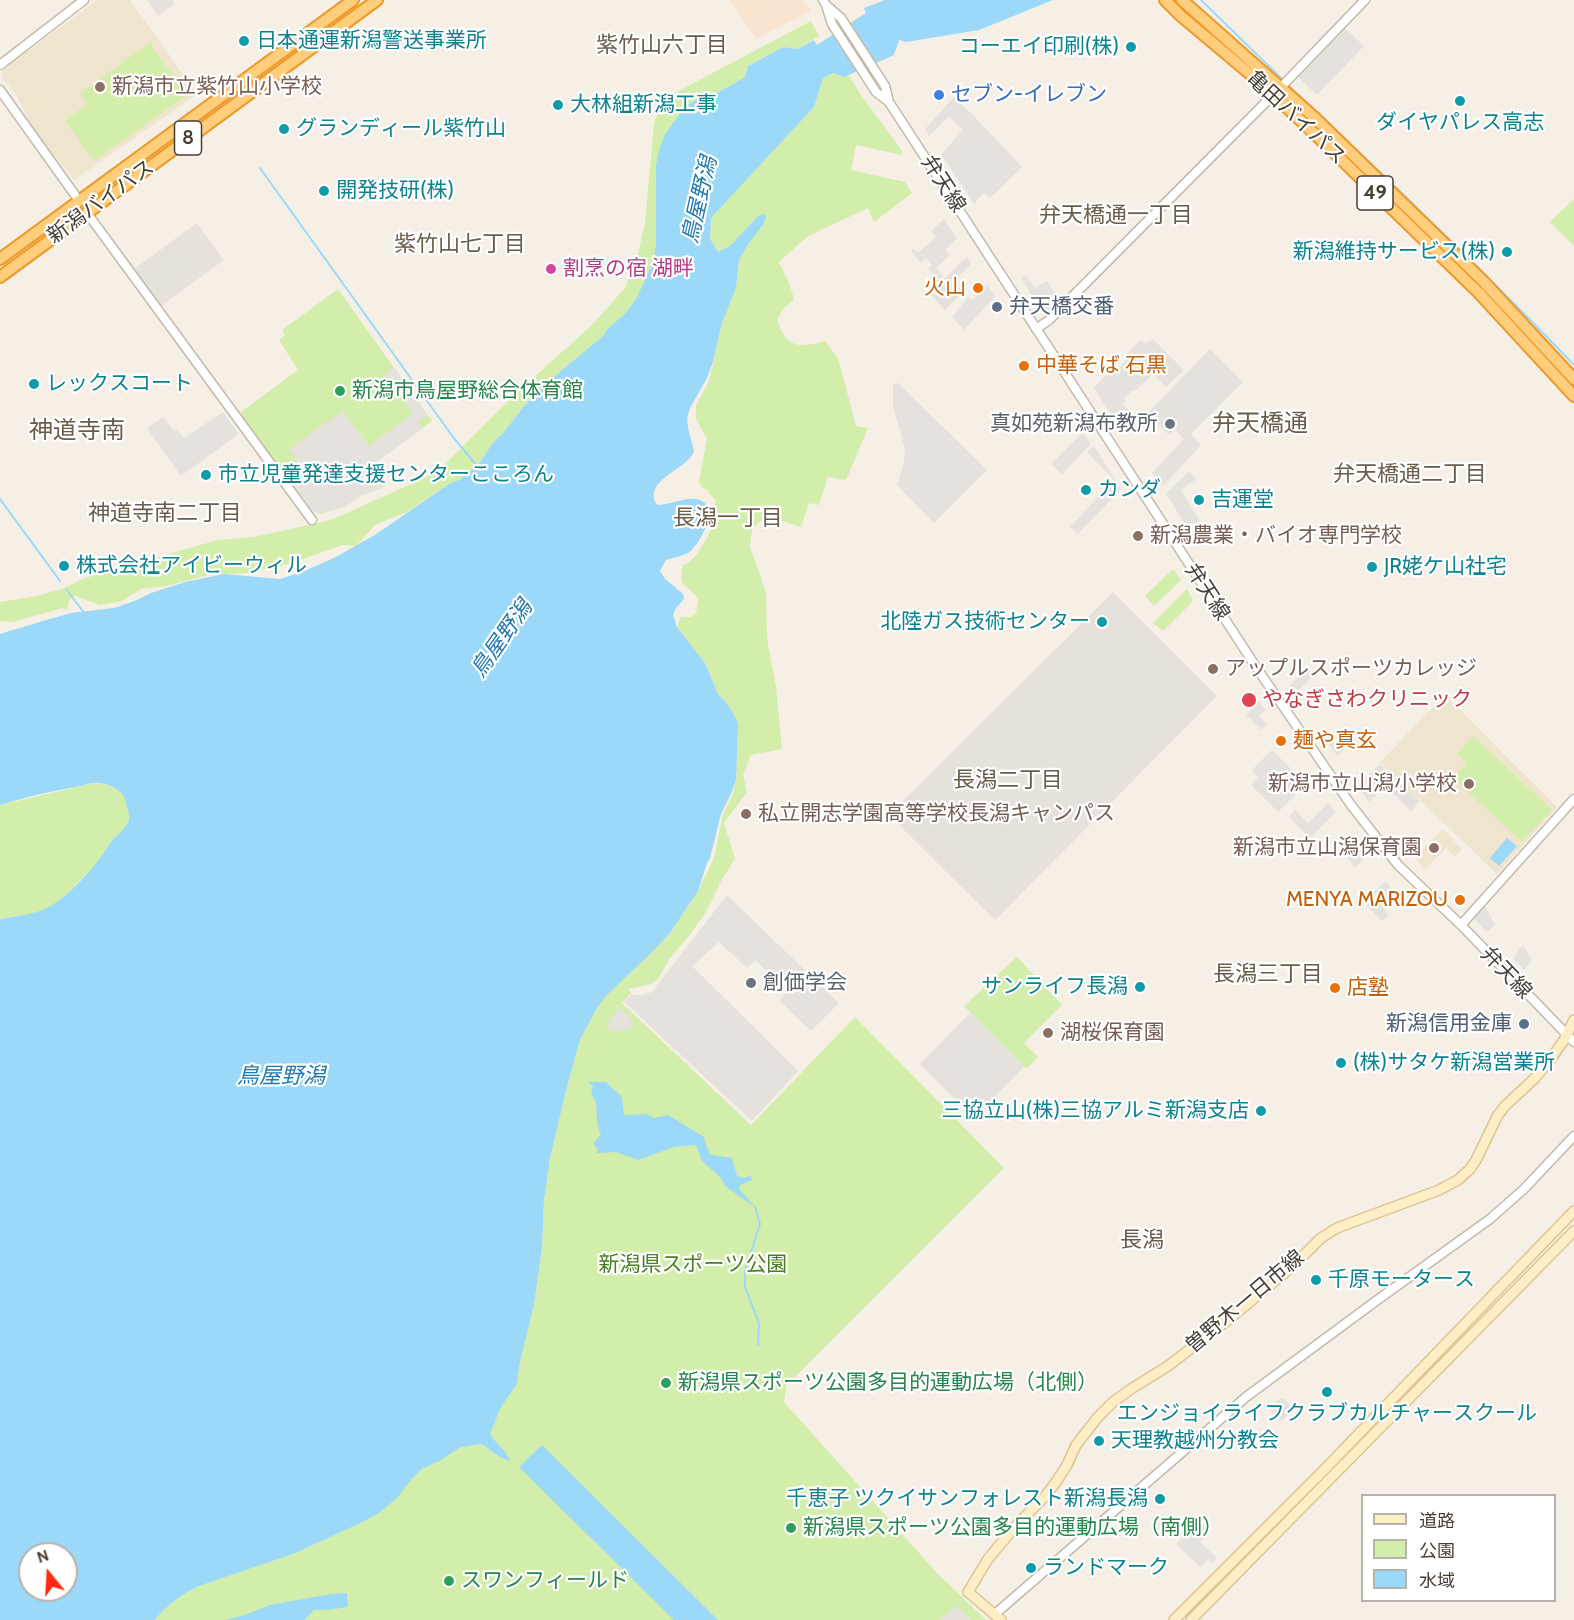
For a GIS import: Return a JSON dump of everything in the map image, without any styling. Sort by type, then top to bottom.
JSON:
[{"type":"highway","name":"新潟バイパス","points":[[0,259],[353,0]]},
{"type":"highway","name":"新潟バイパス","points":[[0,277],[377,0]]},
{"type":"highway","name":"亀田バイパス","points":[[1165,0],[1262,84],[1479,293],[1574,396]]},
{"type":"highway","name":"亀田バイパス","points":[[1182,0],[1316,118],[1484,282],[1574,380]]},
{"type":"main road","name":"曽野木一日市線","points":[[998,1617],[968,1592],[988,1559],[1052,1488],[1077,1445],[1098,1417],[1113,1402],[1168,1366],[1228,1320],[1293,1266],[1321,1238],[1337,1228],[1439,1190],[1458,1180],[1476,1160],[1498,1115],[1550,1060],[1574,1020]]},
{"type":"main road","points":[[1174,1620],[1330,1464],[1574,1211]]},
{"type":"main road","points":[[1191,1620],[1574,1231]]},
{"type":"street","points":[[0,65],[84,0]]},
{"type":"street","points":[[1286,82],[1365,0]]},
{"type":"street","points":[[824,2],[841,18],[885,86],[889,102]]},
{"type":"street","points":[[824,2],[832,24],[876,92],[889,102]]},
{"type":"street","points":[[0,90],[75,195]]},
{"type":"street","points":[[1036,328],[1049,320],[1268,100]]},
{"type":"street","name":"弁天線","points":[[889,102],[1256,667],[1351,805],[1398,865],[1461,925],[1574,1042]]},
{"type":"street","points":[[90,217],[312,520]]},
{"type":"street","points":[[1461,925],[1574,799]]},
{"type":"street","points":[[998,1617],[1246,1397],[1490,1220],[1524,1189],[1574,1136]]},
{"type":"shaded area","name":"新潟市立紫竹山小学校","points":[[97,0],[130,0],[197,94],[74,180],[32,127],[16,94],[3,79],[2,70]]},
{"type":"shaded area","points":[[147,0],[174,0],[174,4],[158,16]]},
{"type":"shaded area","points":[[729,0],[803,0],[811,11],[756,39]]},
{"type":"shaded area","points":[[1344,27],[1364,46],[1317,95],[1298,77]]},
{"type":"shaded area","points":[[954,97],[1022,167],[990,198],[984,193],[975,205],[941,154],[963,130],[949,117],[929,136],[925,129]]},
{"type":"shaded area","points":[[944,219],[957,238],[945,250],[950,255],[936,268],[943,276],[939,280],[928,269],[932,265],[926,258],[921,263],[911,251],[913,249],[918,253],[936,237],[931,231]]},
{"type":"shaded area","points":[[197,223],[224,260],[161,306],[134,269]]},
{"type":"shaded area","points":[[967,257],[971,264],[954,281],[963,292],[945,310],[929,293]]},
{"type":"shaded area","points":[[1026,275],[1035,288],[1047,281],[1061,303],[1043,313],[1021,278]]},
{"type":"shaded area","points":[[988,285],[995,297],[964,330],[952,317],[968,297],[973,300]]},
{"type":"shaded area","points":[[1153,339],[1184,370],[1166,387],[1153,374],[1124,398],[1126,401],[1123,404],[1138,419],[1123,433],[1094,388],[1113,368],[1117,370],[1127,360],[1124,356],[1141,340],[1145,344]]},
{"type":"shaded area","name":"真如苑新潟布教所","points":[[1210,349],[1243,382],[1191,434],[1201,445],[1163,486],[1152,473],[1184,439],[1175,430],[1169,435],[1147,414]]},
{"type":"shaded area","points":[[394,367],[428,415],[418,422],[422,429],[371,466],[384,487],[362,495],[344,507],[320,514],[312,510],[294,486],[306,477],[289,449],[343,411],[369,446],[413,414],[385,374]]},
{"type":"shaded area","points":[[898,383],[987,470],[934,523],[896,484],[905,456],[893,407],[893,384]]},
{"type":"shaded area","points":[[223,412],[239,434],[181,476],[147,428],[163,417],[174,431],[177,430],[184,438]]},
{"type":"shaded area","points":[[1083,432],[1091,444],[1062,474],[1051,464]]},
{"type":"shaded area","points":[[1094,446],[1121,489],[1078,534],[1070,527],[1114,480],[1087,452]]},
{"type":"shaded area","points":[[1189,471],[1196,479],[1181,490],[1200,521],[1187,527],[1166,494]]},
{"type":"shaded area","points":[[1113,592],[1217,696],[995,920],[889,815]]},
{"type":"shaded area","points":[[1307,668],[1314,675],[1294,695],[1289,686]]},
{"type":"shaded area","name":"新潟市立山潟小学校","points":[[1445,695],[1557,807],[1497,874],[1380,762]]},
{"type":"shaded area","points":[[1259,701],[1266,710],[1259,716],[1267,725],[1261,730],[1246,715]]},
{"type":"shaded area","points":[[1326,734],[1336,743],[1343,737],[1350,744],[1337,756],[1324,737]]},
{"type":"shaded area","points":[[1272,750],[1306,784],[1278,812],[1251,785],[1258,777],[1252,770]]},
{"type":"shaded area","points":[[1380,764],[1420,801],[1411,811],[1385,786],[1369,802],[1357,786]]},
{"type":"shaded area","points":[[1328,803],[1336,812],[1310,838],[1289,817],[1295,810],[1308,823]]},
{"type":"shaded area","name":"新潟市立山潟保育園","points":[[1443,829],[1462,849],[1455,857],[1446,848],[1425,869],[1414,857]]},
{"type":"shaded area","points":[[1358,840],[1369,854],[1355,867],[1344,854]]},
{"type":"shaded area","points":[[1386,881],[1395,893],[1381,905],[1389,915],[1382,921],[1363,902]]},
{"type":"shaded area","points":[[727,895],[839,1003],[811,1031],[779,1000],[788,991],[755,960],[747,968],[719,942],[692,966],[798,1071],[752,1121],[624,1002],[631,995],[652,992]]},
{"type":"shaded area","points":[[1485,906],[1495,925],[1487,932],[1474,919]]},
{"type":"shaded area","points":[[1523,945],[1532,960],[1524,970],[1513,958]]},
{"type":"shaded area","points":[[619,1008],[631,1018],[632,1027],[627,1030],[613,1031],[606,1026]]},
{"type":"shaded area","points":[[970,1013],[1024,1067],[974,1118],[920,1064]]},
{"type":"shaded area","points":[[1283,1398],[1294,1409],[1281,1421],[1269,1409]]},
{"type":"shaded area","points":[[1200,1520],[1211,1530],[1200,1542],[1217,1558],[1212,1563],[1208,1560],[1200,1567],[1176,1544]]},
{"type":"shaded area","points":[[956,1605],[971,1620],[940,1620]]},
{"type":"green space","points":[[811,21],[819,36],[798,49],[783,47],[748,66],[745,77],[710,97],[696,100],[665,134],[653,263],[636,299],[603,336],[556,375],[524,406],[492,444],[478,465],[461,479],[449,484],[407,512],[375,525],[356,546],[343,545],[288,564],[247,573],[208,575],[167,586],[141,589],[122,601],[100,605],[76,596],[69,600],[67,610],[63,608],[12,622],[0,621],[0,602],[62,589],[87,577],[218,540],[254,537],[331,520],[429,476],[445,464],[514,395],[591,326],[625,288],[638,254],[645,223],[654,124],[666,101],[673,94]]},
{"type":"green space","points":[[150,43],[187,95],[94,161],[65,120],[88,104],[80,93]]},
{"type":"green space","name":"新潟県スポーツ公園","points":[[833,72],[844,77],[849,75],[902,151],[902,155],[856,145],[851,170],[905,182],[912,193],[874,222],[868,208],[808,236],[779,262],[794,300],[784,308],[777,320],[785,336],[795,344],[808,345],[825,341],[838,358],[856,426],[868,428],[846,480],[828,477],[819,505],[809,503],[801,527],[773,518],[760,521],[752,529],[750,547],[766,592],[767,639],[776,687],[782,749],[751,755],[743,775],[747,792],[724,823],[735,859],[706,912],[669,959],[658,979],[651,984],[628,989],[631,993],[622,1003],[751,1125],[855,1017],[1004,1168],[786,1386],[784,1402],[937,1573],[986,1620],[155,1620],[175,1600],[199,1586],[293,1554],[379,1513],[422,1469],[461,1446],[482,1444],[501,1458],[509,1460],[490,1434],[501,1407],[517,1384],[534,1305],[550,1158],[580,1040],[605,997],[670,933],[698,891],[714,858],[723,815],[733,794],[736,780],[738,724],[735,716],[718,694],[705,663],[677,627],[681,617],[691,617],[696,614],[698,599],[682,582],[683,565],[698,553],[715,521],[712,512],[716,501],[699,482],[707,439],[696,419],[696,406],[709,381],[722,323],[736,288],[739,260],[763,225],[758,216],[730,246],[718,252],[710,239],[711,218],[814,107],[823,78]]},
{"type":"green space","points":[[1574,199],[1574,246],[1550,222]]},
{"type":"green space","name":"新潟市鳥屋野総合体育館","points":[[338,289],[432,421],[371,466],[384,487],[362,495],[344,507],[320,514],[312,510],[244,420],[241,412],[298,370],[279,340],[285,335],[282,330]]},
{"type":"green space","points":[[1173,569],[1181,580],[1154,606],[1145,596]]},
{"type":"green space","points":[[1187,589],[1193,601],[1163,631],[1153,623]]},
{"type":"green space","points":[[1473,736],[1552,810],[1522,842],[1453,778],[1467,763],[1457,754]]},
{"type":"green space","points":[[94,783],[112,786],[125,796],[130,818],[127,825],[111,842],[102,858],[60,901],[46,909],[24,916],[0,919],[0,805]]},
{"type":"green space","points":[[1017,957],[1062,1005],[1024,1043],[1038,1057],[1026,1069],[964,1006]]},
{"type":"water","name":"鳥屋野潟","points":[[885,0],[1053,0],[979,30],[906,42],[899,40],[894,55],[844,77],[833,73],[823,78],[814,107],[711,218],[710,239],[718,252],[730,246],[758,216],[764,214],[766,217],[739,260],[736,288],[722,323],[713,362],[690,408],[687,418],[694,451],[684,464],[661,481],[654,496],[657,505],[697,499],[707,506],[709,512],[706,528],[697,543],[688,553],[666,560],[660,571],[665,579],[683,594],[684,599],[673,615],[677,627],[705,663],[718,694],[735,716],[738,724],[736,780],[721,814],[710,858],[698,891],[670,933],[605,997],[580,1040],[550,1158],[534,1305],[517,1384],[501,1407],[490,1434],[510,1461],[501,1458],[482,1444],[461,1447],[422,1469],[397,1498],[379,1513],[293,1554],[199,1586],[175,1600],[155,1620],[0,1620],[0,919],[37,912],[57,902],[90,871],[125,827],[129,818],[122,794],[112,786],[98,783],[48,792],[0,805],[0,634],[71,613],[114,608],[185,582],[224,574],[280,579],[302,572],[334,558],[375,535],[449,484],[461,479],[478,465],[492,444],[524,406],[556,375],[603,336],[636,299],[653,263],[656,244],[656,165],[660,147],[665,134],[685,107],[696,100],[710,97],[745,77],[748,66],[783,47],[798,49],[814,40],[817,45],[866,13],[864,8]]},
{"type":"water","points":[[1507,838],[1517,846],[1499,866],[1490,858]]},
{"type":"water","points":[[587,1082],[606,1082],[622,1097],[624,1115],[647,1114],[654,1118],[668,1115],[704,1137],[711,1155],[732,1158],[737,1176],[744,1178],[751,1176],[752,1180],[739,1186],[739,1189],[755,1207],[725,1186],[720,1177],[702,1161],[696,1145],[674,1147],[638,1160],[616,1152],[597,1153],[597,1148],[593,1144],[601,1134],[597,1123],[596,1103],[591,1094],[593,1086]]},
{"type":"water","points":[[542,1445],[718,1620],[674,1620],[519,1467]]},
{"type":"water","points":[[347,1593],[348,1607],[314,1610],[304,1620],[225,1620],[270,1605]]},
{"type":"waterway","points":[[1201,0],[1283,80]]},
{"type":"waterway","points":[[1287,84],[1504,293],[1574,365]]},
{"type":"waterway","points":[[260,168],[453,437],[477,466]]},
{"type":"waterway","points":[[0,499],[60,581]]},
{"type":"waterway","points":[[66,589],[85,614]]},
{"type":"waterway","points":[[755,1207],[760,1224],[745,1271],[745,1287],[759,1323],[758,1345]]},
{"type":"place","name":"日本通運新潟警送事業所","points":[[244,41]]},
{"type":"place","name":"コーエイ印刷(株)","points":[[1131,47]]},
{"type":"place","name":"新潟市立紫竹山小学校","points":[[100,87]]},
{"type":"place","name":"セブン-イレブン","points":[[939,95]]},
{"type":"place","name":"ダイヤパレス高志","points":[[1460,101]]},
{"type":"place","name":"大林組新潟工事","points":[[558,105]]},
{"type":"place","name":"グランディール紫竹山","points":[[284,129]]},
{"type":"place","name":"開発技研(株)","points":[[324,191]]},
{"type":"place","name":"新潟維持サービス(株)","points":[[1507,252]]},
{"type":"place","name":"割烹の宿 湖畔","points":[[551,269]]},
{"type":"place","name":"火山","points":[[978,288]]},
{"type":"place","name":"弁天橋交番","points":[[997,307]]},
{"type":"place","name":"中華そば 石黒","points":[[1024,366]]},
{"type":"place","name":"レックスコート","points":[[34,384]]},
{"type":"place","name":"新潟市鳥屋野総合体育館","points":[[340,391]]},
{"type":"place","name":"真如苑新潟布教所","points":[[1170,424]]},
{"type":"place","name":"市立児童発達支援センターこころん","points":[[206,475]]},
{"type":"place","name":"カンダ","points":[[1086,490]]},
{"type":"place","name":"吉運堂","points":[[1199,500]]},
{"type":"place","name":"新潟農業・バイオ専門学校","points":[[1138,536]]},
{"type":"place","name":"株式会社アイビーウィル","points":[[64,566]]},
{"type":"place","name":"JR姥ケ山社宅","points":[[1372,567]]},
{"type":"place","name":"北陸ガス技術センター","points":[[1102,622]]},
{"type":"place","name":"アップルスポーツカレッジ","points":[[1213,669]]},
{"type":"place","name":"やなぎさわクリニック","points":[[1249,700]]},
{"type":"place","name":"麺や真玄","points":[[1281,741]]},
{"type":"place","name":"新潟市立山潟小学校","points":[[1469,784]]},
{"type":"place","name":"私立開志学園高等学校長潟キャンパス","points":[[746,814]]},
{"type":"place","name":"新潟市立山潟保育園","points":[[1434,848]]},
{"type":"place","name":"MENYA MARIZOU","points":[[1460,900]]},
{"type":"place","name":"創価学会","points":[[751,983]]},
{"type":"place","name":"サンライフ長潟","points":[[1140,987]]},
{"type":"place","name":"店塾","points":[[1335,988]]},
{"type":"place","name":"新潟信用金庫","points":[[1524,1024]]},
{"type":"place","name":"湖桜保育園","points":[[1048,1033]]},
{"type":"place","name":"(株)サタケ新潟営業所","points":[[1341,1063]]},
{"type":"place","name":"三協立山(株)三協アルミ新潟支店","points":[[1261,1111]]},
{"type":"place","name":"千原モータース","points":[[1316,1280]]},
{"type":"place","name":"新潟県スポーツ公園多目的運動広場（北側）","points":[[666,1383]]},
{"type":"place","name":"エンジョイライフクラブカルチャースクール","points":[[1327,1392]]},
{"type":"place","name":"天理教越州分教会","points":[[1099,1441]]},
{"type":"place","name":"千恵子 ツクイサンフォレスト新潟長潟","points":[[1160,1499]]},
{"type":"place","name":"新潟県スポーツ公園多目的運動広場（南側）","points":[[791,1528]]},
{"type":"place","name":"ランドマーク","points":[[1031,1568]]},
{"type":"place","name":"スワンフィールド","points":[[449,1581]]},
{"type":"district","name":"紫竹山六丁目","points":[[662,46]]},
{"type":"district","name":"弁天橋通一丁目","points":[[1116,216]]},
{"type":"district","name":"紫竹山七丁目","points":[[460,245]]},
{"type":"district","name":"弁天橋通","points":[[1260,424]]},
{"type":"district","name":"神道寺南","points":[[77,431]]},
{"type":"district","name":"弁天橋通二丁目","points":[[1410,475]]},
{"type":"district","name":"神道寺南二丁目","points":[[165,514]]},
{"type":"district","name":"長潟一丁目","points":[[728,519]]},
{"type":"district","name":"長潟二丁目","points":[[1008,781]]},
{"type":"district","name":"長潟三丁目","points":[[1268,975]]},
{"type":"district","name":"長潟","points":[[1142,1241]]}]
